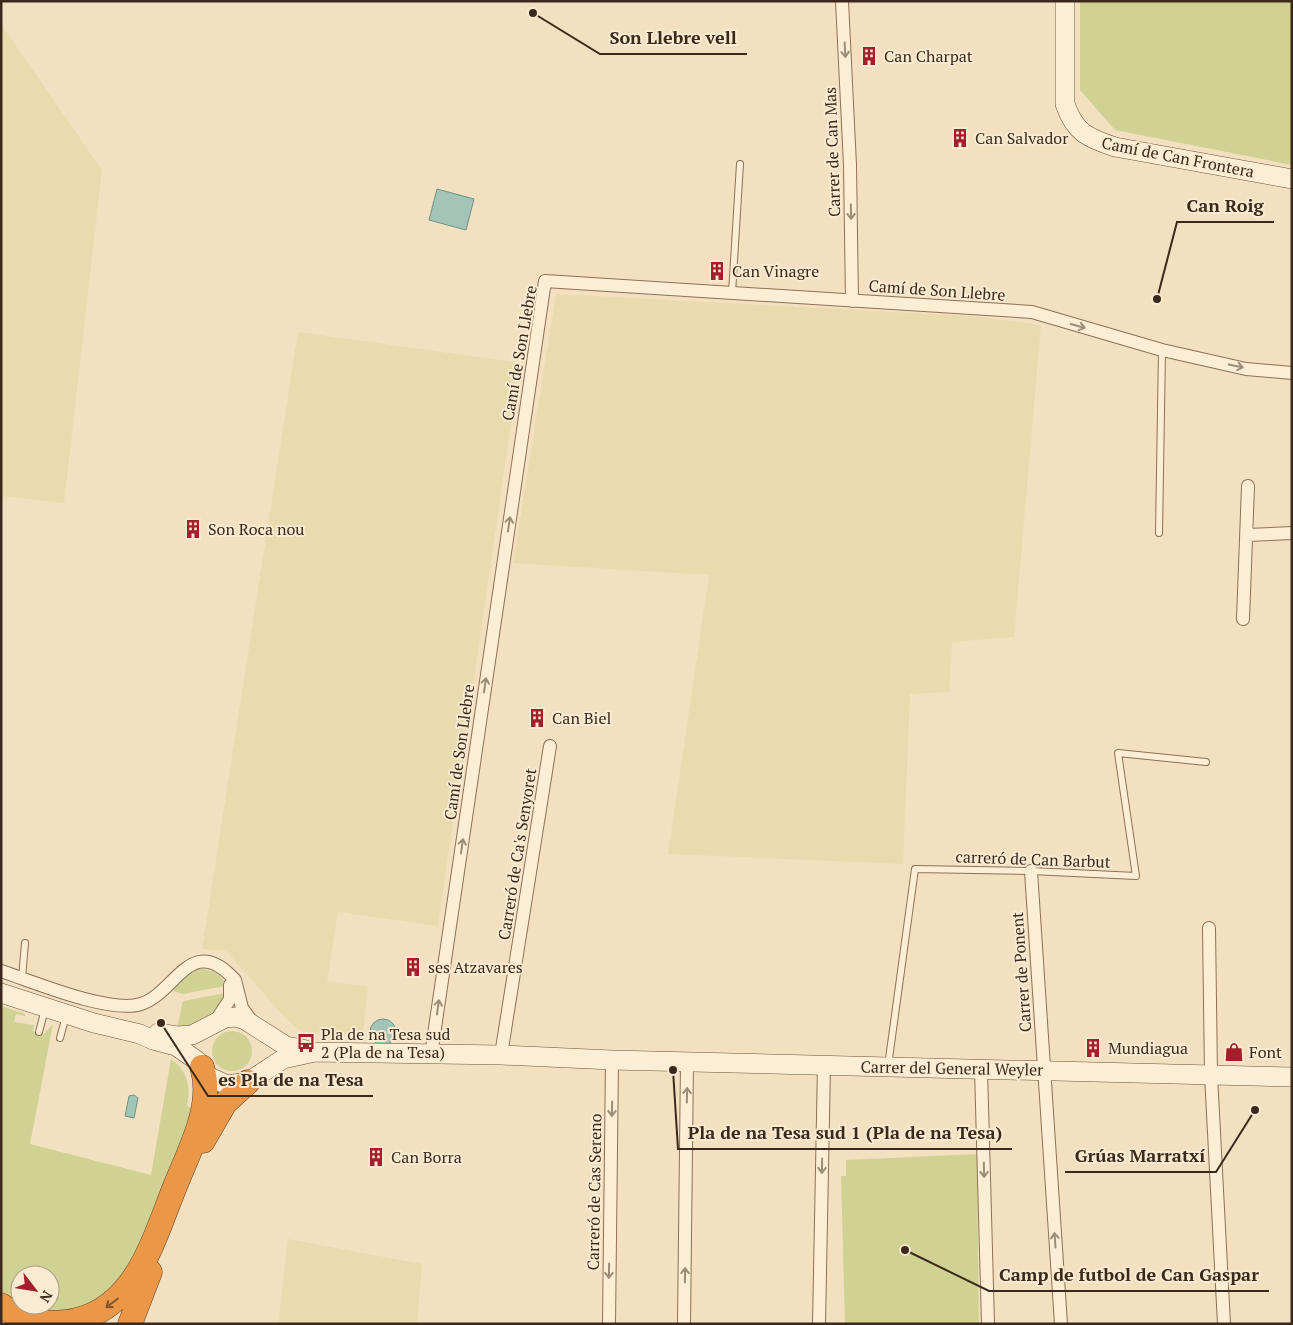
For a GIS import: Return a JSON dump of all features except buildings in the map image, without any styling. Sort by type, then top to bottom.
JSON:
[{"type":"highway","points":[[1,1305],[20,1317],[32,1321],[56,1323],[80,1320],[114,1302],[125,1292],[141,1268],[150,1248],[196,1134],[205,1088],[202,1067]]},
{"type":"highway","points":[[130,1324],[208,1130],[225,1103],[252,1078]]},
{"type":"street","name":"Carrer de Can Mas","points":[[842,1],[850,165],[852,301]]},
{"type":"street","name":"Camí de Can Frontera","points":[[1064,1],[1065,104],[1070,120],[1080,131],[1094,140],[1115,147],[1292,179]]},
{"type":"street","name":"Camí de Son Llebre","points":[[431,1055],[545,281],[1032,312],[1162,350],[1246,368],[1292,373]]},
{"type":"street","points":[[1243,619],[1248,486]]},
{"type":"street","points":[[1247,535],[1292,533]]},
{"type":"street","name":"Carreró de Ca's Senyoret","points":[[502,1055],[550,746]]},
{"type":"street","name":"Carrer de Ponent","points":[[1031,871],[1061,1324]]},
{"type":"street","points":[[1209,928],[1211,1075],[1224,1324]]},
{"type":"street","points":[[1,971],[102,1003],[128,1007],[150,1000],[181,970],[194,963],[210,963],[235,980],[242,1008],[264,1039],[266,1056],[252,1078]]},
{"type":"street","points":[[202,1067],[198,1047],[230,999],[231,989],[226,973]]},
{"type":"street","points":[[1,993],[66,1015],[140,1034],[180,1049],[217,1082],[227,1085],[252,1078],[282,1059],[316,1052]]},
{"type":"street","points":[[140,1034],[156,1032],[185,1036],[235,1017],[255,1026],[286,1046],[316,1052]]},
{"type":"street","name":"Carrer del General Weyler","points":[[316,1052],[502,1055],[612,1060],[1292,1077]]},
{"type":"street","name":"Carreró de Cas Sereno","points":[[608,1324],[612,1060]]},
{"type":"street","points":[[684,1324],[687,1062]]},
{"type":"street","points":[[819,1324],[824,1065]]},
{"type":"street","points":[[981,1069],[988,1324]]},
{"type":"lane","points":[[732,293],[740,164]]},
{"type":"lane","points":[[1159,533],[1162,350]]},
{"type":"lane","name":"carreró de Can Barbut","points":[[888,1067],[915,869],[1031,871],[1136,876],[1118,752],[1206,762]]},
{"type":"lane","points":[[22,978],[25,943]]},
{"type":"lane","points":[[39,1032],[46,1008]]},
{"type":"lane","points":[[60,1038],[66,1015]]},
{"type":"shaded area","points":[[1,24],[102,170],[64,503],[1,496]]},
{"type":"shaded area","points":[[437,189],[474,199],[466,230],[429,220]]},
{"type":"shaded area","points":[[556,294],[970,316],[1041,325],[1014,637],[952,642],[949,692],[910,694],[903,864],[668,854],[709,575],[513,563]]},
{"type":"shaded area","points":[[298,332],[520,363],[438,926],[338,912],[327,982],[368,986],[363,1035],[303,1033],[289,1022],[226,951],[202,949]]},
{"type":"shaded area","points":[[383,1019],[392,1023],[396,1032],[392,1041],[383,1045],[374,1041],[370,1032],[374,1023]]},
{"type":"shaded area","points":[[134,1095],[138,1098],[134,1118],[125,1116],[129,1096]]},
{"type":"shaded area","points":[[288,1239],[422,1264],[417,1324],[278,1324]]},
{"type":"green space","points":[[1080,1],[1292,1],[1292,165],[1115,130],[1080,90]]},
{"type":"green space","points":[[197,969],[215,972],[221,977],[225,986],[183,994],[173,991],[182,978]]},
{"type":"green space","points":[[226,993],[217,1009],[198,1023],[177,1028],[183,1001]]},
{"type":"green space","points":[[1,1006],[25,1014],[25,1016],[16,1014],[14,1022],[34,1025],[33,1031],[44,1034],[53,1024],[30,1144],[151,1175],[171,1059],[185,1074],[189,1093],[187,1106],[194,1109],[132,1263],[120,1280],[91,1303],[74,1309],[60,1311],[60,1265],[10,1265],[10,1300],[1,1296]]},
{"type":"green space","points":[[232,1031],[246,1037],[252,1051],[246,1065],[232,1071],[218,1065],[212,1051],[218,1037]]},
{"type":"green space","points":[[977,1154],[979,1324],[845,1324],[841,1176],[846,1176],[846,1160]]},
{"type":"place","name":"Son Llebre vell","points":[[533,13]]},
{"type":"place","name":"Can Charpat","points":[[869,56]]},
{"type":"place","name":"Can Salvador","points":[[960,138]]},
{"type":"place","name":"Can Vinagre","points":[[717,271]]},
{"type":"place","name":"Can Roig","points":[[1157,299]]},
{"type":"place","name":"Son Roca nou","points":[[193,529]]},
{"type":"place","name":"Can Biel","points":[[537,718]]},
{"type":"place","name":"ses Atzavares","points":[[413,967]]},
{"type":"place","name":"es Pla de na Tesa","points":[[161,1023]]},
{"type":"place","name":"Pla de na Tesa sud 2 (Pla de na Tesa)","points":[[306,1043]]},
{"type":"place","name":"Mundiagua","points":[[1093,1048]]},
{"type":"place","name":"Font","points":[[1234,1052]]},
{"type":"place","name":"Pla de na Tesa sud 1 (Pla de na Tesa)","points":[[673,1070]]},
{"type":"place","name":"Grúas Marratxí","points":[[1255,1110]]},
{"type":"place","name":"Can Borra","points":[[376,1157]]},
{"type":"place","name":"Camp de futbol de Can Gaspar","points":[[905,1250]]}]
